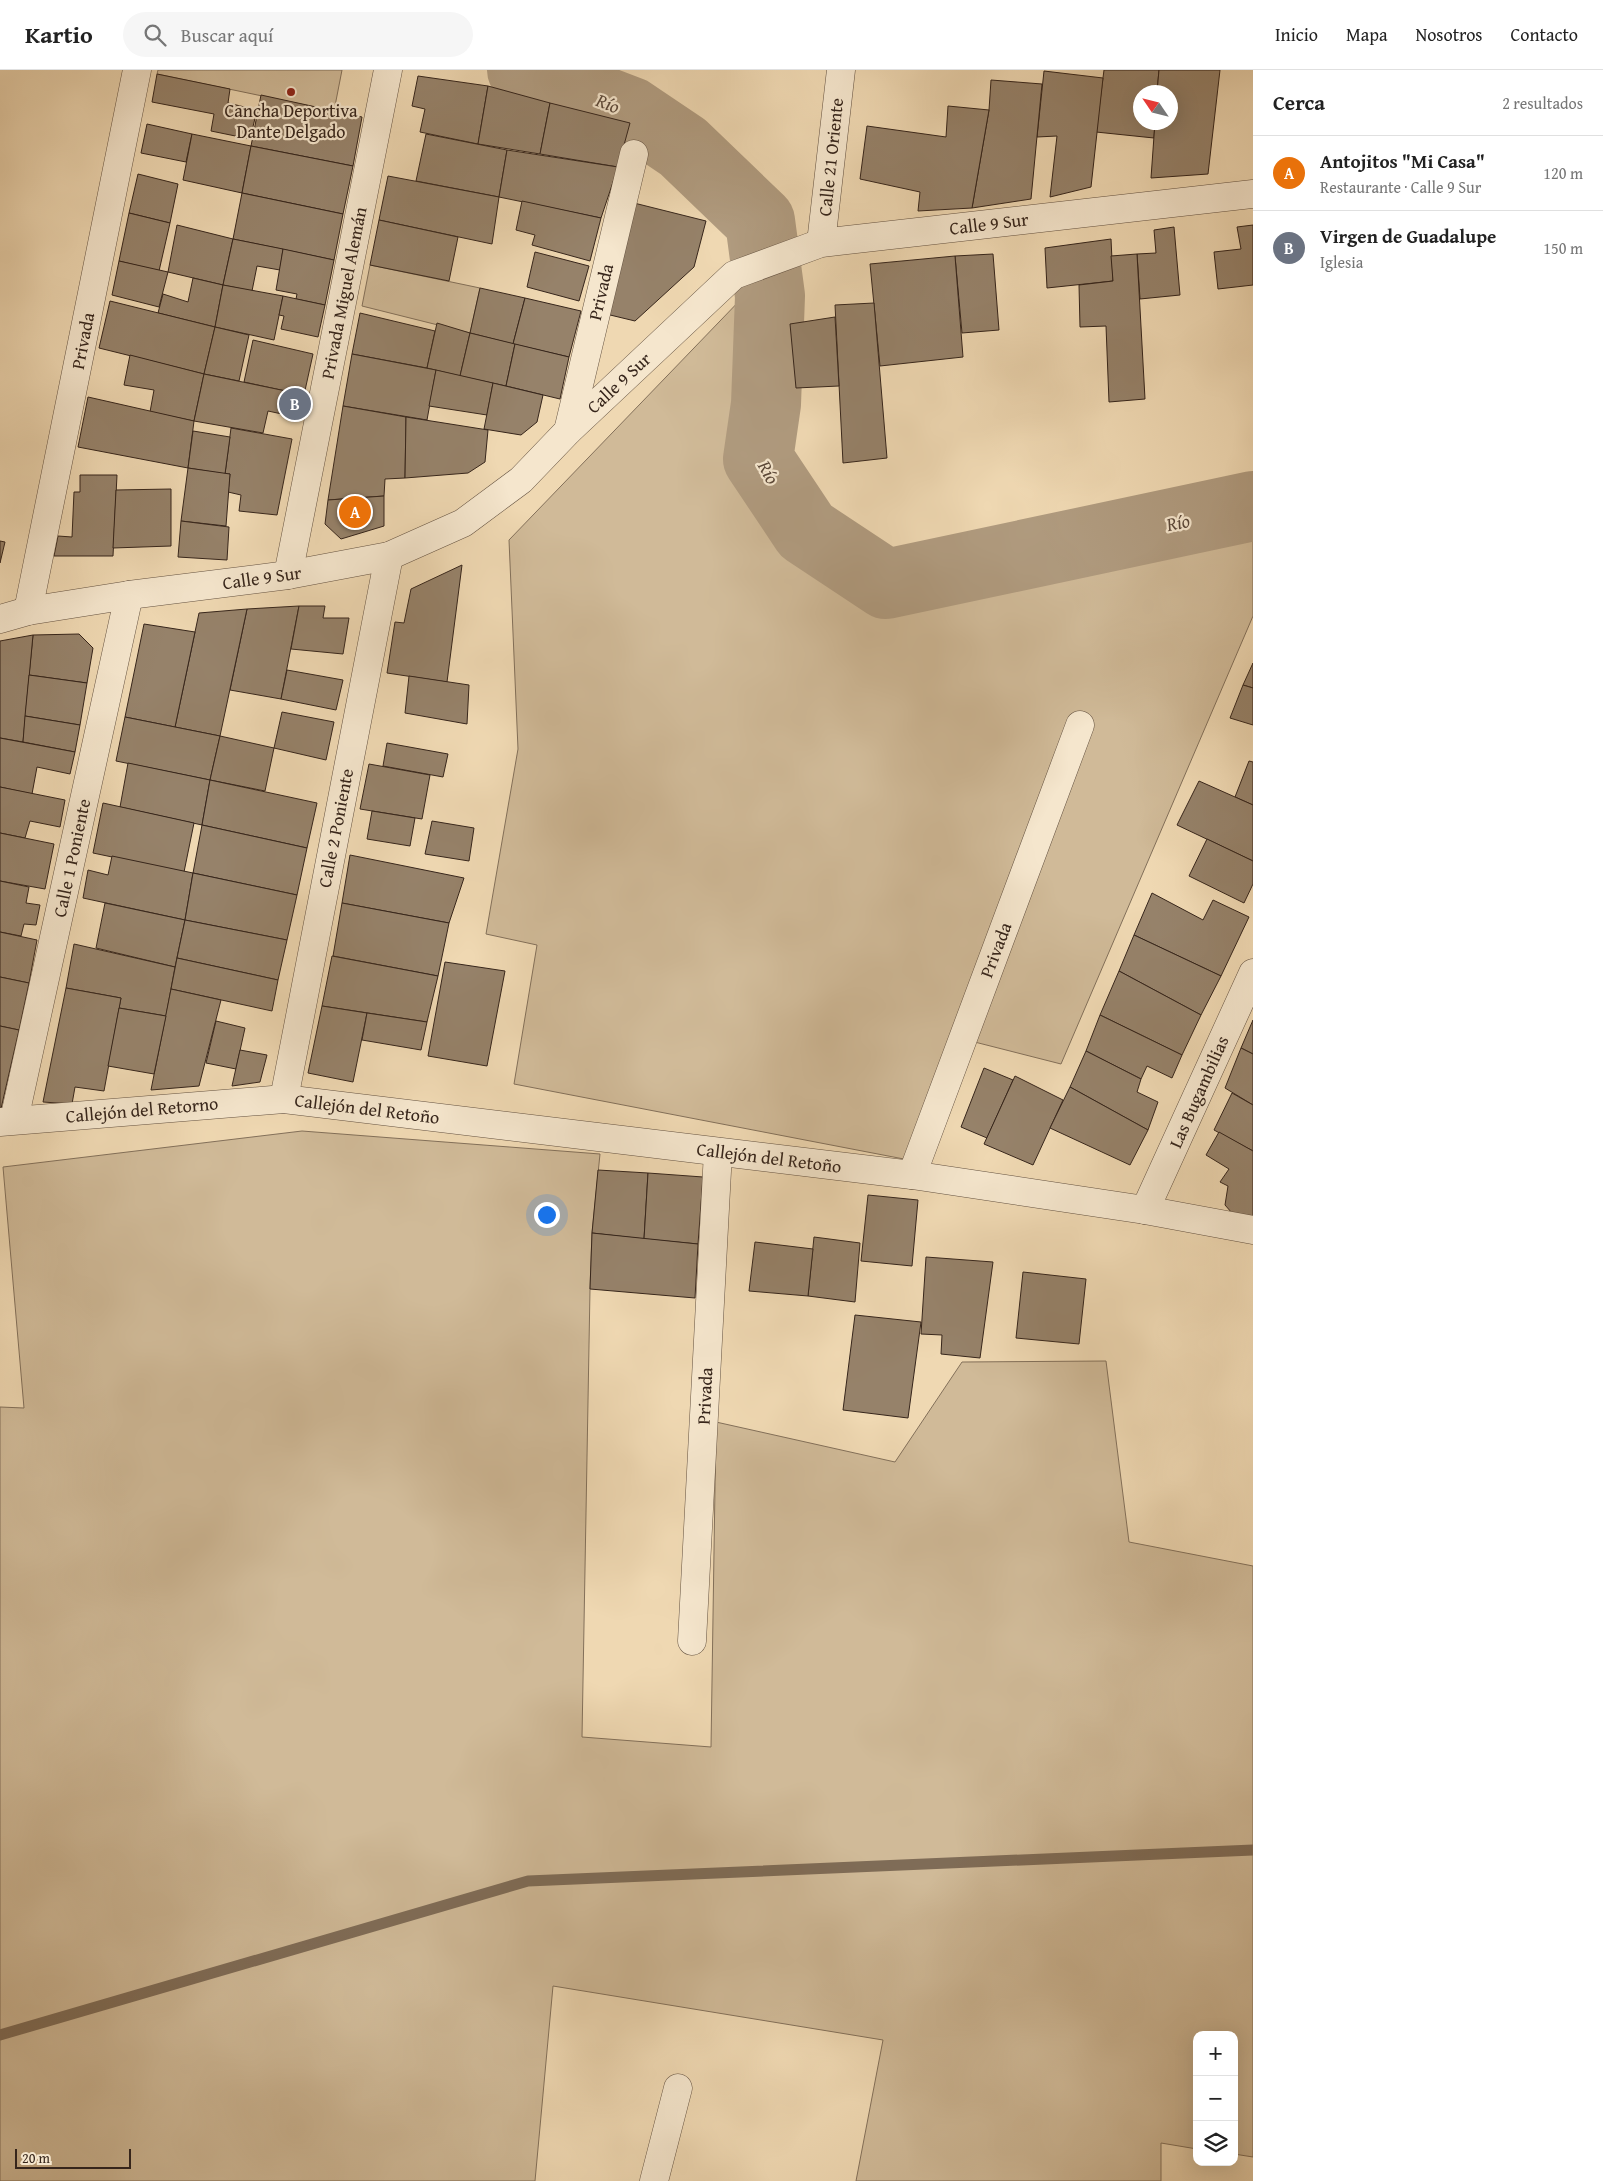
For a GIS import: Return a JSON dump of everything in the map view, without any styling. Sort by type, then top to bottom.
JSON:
[{"type":"street","name":"Privada","points":[[28,611],[138,70]]},
{"type":"street","name":"Privada Miguel Alemán","points":[[288,575],[388,70]]},
{"type":"street","name":"Calle 21 Oriente","points":[[821,243],[841,70]]},
{"type":"street","name":"Privada","points":[[568,431],[634,154]]},
{"type":"street","name":"Calle 9 Sur","points":[[0,619],[28,611],[129,595],[288,575],[389,556],[463,523],[520,480],[568,431],[734,275],[821,243],[1253,194]]},
{"type":"street","name":"Calle 2 Poniente","points":[[284,1099],[389,556]]},
{"type":"street","name":"Calle 1 Poniente","points":[[7,1121],[129,595]]},
{"type":"street","name":"Privada","points":[[912,1175],[1080,725]]},
{"type":"street","name":"Las Bugambilias","points":[[1145,1210],[1253,973]]},
{"type":"street","name":"Callejón del Retorno","points":[[7,1121],[284,1099]]},
{"type":"street","name":"Callejón del Retoño","points":[[284,1099],[912,1175],[1145,1210],[1253,1230]]},
{"type":"street","name":"Privada","points":[[692,1641],[718,1152]]},
{"type":"street","points":[[654,2181],[678,2088]]},
{"type":"shaded area","name":"Cancha Deportiva Dante Delgado","points":[[158,70],[342,70],[334,111],[157,74]]},
{"type":"shaded area","points":[[370,265],[480,288],[470,333],[362,306]]},
{"type":"shaded area","points":[[746,294],[758,459],[806,531],[886,584],[1253,536],[1253,616],[1061,1064],[955,1037],[909,1160],[514,1084],[537,945],[486,934],[518,749],[509,540]]},
{"type":"shaded area","points":[[302,1131],[600,1154],[592,1233],[590,1289],[582,1737],[711,1747],[716,1422],[895,1462],[962,1362],[1106,1361],[1129,1542],[1253,1566],[1253,2157],[1238,2155],[1238,2031],[1193,2031],[1193,2148],[1161,2143],[1161,2181],[856,2181],[883,2040],[553,1986],[535,2181],[0,2181],[0,1407],[24,1408],[3,1167]]},
{"type":"building","points":[[1104,70],[1159,70],[1158,85],[1133,85],[1133,130],[1154,130],[1154,138],[1096,132]]},
{"type":"building","points":[[1159,70],[1220,70],[1208,174],[1151,178],[1154,130],[1178,130],[1178,85],[1158,85]]},
{"type":"building","points":[[1044,71],[1103,78],[1091,187],[1050,197],[1057,136],[1037,137]]},
{"type":"building","points":[[157,74],[230,89],[228,103],[257,110],[250,139],[211,131],[214,114],[152,102]]},
{"type":"building","points":[[418,76],[488,86],[478,144],[420,132],[425,109],[412,106]]},
{"type":"building","points":[[991,80],[1042,84],[1031,199],[972,208],[989,110]]},
{"type":"building","points":[[488,86],[550,103],[540,154],[478,144]]},
{"type":"building","points":[[261,95],[362,117],[353,166],[251,146]]},
{"type":"building","points":[[550,103],[630,123],[618,167],[540,154]]},
{"type":"building","points":[[948,106],[989,110],[972,208],[918,211],[920,192],[860,179],[867,126],[946,137]]},
{"type":"building","points":[[147,124],[192,134],[186,162],[141,153]]},
{"type":"building","points":[[192,134],[251,146],[242,193],[183,180]]},
{"type":"building","points":[[426,134],[507,150],[499,197],[416,181]]},
{"type":"building","points":[[251,146],[353,166],[343,214],[242,193]]},
{"type":"building","points":[[507,150],[618,167],[601,218],[499,197]]},
{"type":"building","points":[[138,174],[178,184],[170,223],[129,213]]},
{"type":"building","points":[[388,176],[499,197],[492,244],[379,220]]},
{"type":"building","points":[[242,193],[343,214],[334,260],[233,239]]},
{"type":"building","points":[[522,201],[601,218],[590,261],[532,245],[535,235],[516,230]]},
{"type":"building","points":[[630,202],[706,221],[694,267],[635,321],[606,314]]},
{"type":"building","points":[[129,213],[170,223],[159,271],[119,261]]},
{"type":"building","points":[[379,220],[458,237],[449,281],[370,265]]},
{"type":"building","points":[[177,225],[233,239],[223,285],[168,272]]},
{"type":"building","points":[[1253,225],[1253,285],[1218,289],[1214,252],[1241,249],[1237,227]]},
{"type":"building","points":[[1174,227],[1180,295],[1140,299],[1137,254],[1156,253],[1154,230]]},
{"type":"building","points":[[233,239],[283,249],[280,270],[257,266],[252,291],[223,285]]},
{"type":"building","points":[[1111,239],[1113,281],[1047,288],[1045,248]]},
{"type":"building","points":[[283,249],[334,260],[325,305],[296,299],[297,294],[276,290]]},
{"type":"building","points":[[535,252],[589,266],[579,301],[527,287]]},
{"type":"building","points":[[993,254],[999,330],[962,333],[955,256]]},
{"type":"building","points":[[1137,254],[1145,399],[1109,402],[1106,326],[1080,327],[1079,285],[1113,281],[1111,256]]},
{"type":"building","points":[[955,256],[963,357],[880,366],[870,264]]},
{"type":"building","points":[[119,261],[168,272],[159,307],[112,295]]},
{"type":"building","points":[[193,278],[223,285],[215,327],[158,313],[163,294],[188,302]]},
{"type":"building","points":[[223,285],[283,296],[274,340],[215,327]]},
{"type":"building","points":[[480,288],[525,298],[513,344],[470,333]]},
{"type":"building","points":[[283,296],[325,305],[318,337],[281,329],[284,316],[279,315]]},
{"type":"building","points":[[525,298],[581,311],[569,357],[513,344]]},
{"type":"building","points":[[110,301],[215,327],[204,374],[99,348]]},
{"type":"building","points":[[874,303],[887,458],[843,463],[835,305]]},
{"type":"building","points":[[360,313],[435,331],[427,368],[352,354]]},
{"type":"building","points":[[835,317],[839,386],[796,388],[790,324]]},
{"type":"building","points":[[437,323],[470,333],[460,376],[427,368]]},
{"type":"building","points":[[215,327],[249,335],[239,381],[204,374]]},
{"type":"building","points":[[470,333],[515,344],[506,386],[460,376]]},
{"type":"building","points":[[253,340],[313,354],[304,395],[244,382]]},
{"type":"building","points":[[515,344],[569,357],[560,399],[506,386]]},
{"type":"building","points":[[352,354],[436,370],[427,420],[343,406]]},
{"type":"building","points":[[130,355],[204,374],[194,421],[150,412],[154,390],[124,385]]},
{"type":"building","points":[[436,370],[493,383],[487,415],[429,406]]},
{"type":"building","points":[[204,374],[286,391],[282,414],[268,411],[263,433],[194,421]]},
{"type":"building","points":[[493,383],[543,395],[537,422],[521,435],[484,429]]},
{"type":"building","points":[[88,397],[194,421],[188,468],[78,447]]},
{"type":"building","points":[[343,406],[406,417],[405,478],[385,479],[384,496],[328,500]]},
{"type":"building","points":[[406,417],[488,430],[485,462],[468,473],[405,478]]},
{"type":"building","points":[[231,428],[292,439],[277,515],[239,511],[241,495],[228,492],[230,474],[225,474]]},
{"type":"building","points":[[193,431],[230,437],[225,474],[188,468]]},
{"type":"building","points":[[188,468],[230,474],[226,526],[181,521]]},
{"type":"building","points":[[80,475],[117,475],[113,556],[54,556],[58,536],[72,537],[74,492],[80,492]]},
{"type":"building","points":[[171,489],[171,546],[113,548],[116,490]]},
{"type":"building","points":[[384,496],[384,526],[341,539],[325,524],[328,500]]},
{"type":"building","points":[[181,521],[229,527],[227,560],[178,557]]},
{"type":"building","points":[[0,541],[5,542],[0,563]]},
{"type":"building","points":[[462,565],[447,682],[387,673],[395,622],[404,623],[411,589]]},
{"type":"building","points":[[299,606],[281,699],[230,690],[247,609]]},
{"type":"building","points":[[299,606],[325,606],[323,618],[349,618],[343,654],[291,649]]},
{"type":"building","points":[[247,609],[220,736],[175,727],[199,613]]},
{"type":"building","points":[[144,624],[195,632],[175,727],[125,717]]},
{"type":"building","points":[[79,634],[93,648],[87,683],[29,675],[33,635]]},
{"type":"building","points":[[33,635],[23,742],[0,738],[0,641]]},
{"type":"building","points":[[1253,663],[1253,688],[1243,685]]},
{"type":"building","points":[[287,670],[343,680],[336,710],[281,699]]},
{"type":"building","points":[[29,675],[87,683],[80,725],[25,716]]},
{"type":"building","points":[[409,676],[469,685],[467,724],[405,713]]},
{"type":"building","points":[[1243,685],[1253,688],[1253,725],[1230,718]]},
{"type":"building","points":[[282,712],[334,722],[326,760],[274,748]]},
{"type":"building","points":[[25,716],[80,725],[75,752],[23,742]]},
{"type":"building","points":[[125,717],[220,736],[210,780],[116,761]]},
{"type":"building","points":[[220,736],[274,748],[265,791],[210,780]]},
{"type":"building","points":[[0,738],[75,752],[70,774],[37,767],[32,794],[0,787]]},
{"type":"building","points":[[387,743],[448,754],[443,777],[383,766]]},
{"type":"building","points":[[1249,761],[1253,762],[1253,805],[1235,797]]},
{"type":"building","points":[[128,763],[210,780],[202,825],[120,807]]},
{"type":"building","points":[[369,764],[430,775],[422,819],[360,809]]},
{"type":"building","points":[[210,780],[317,803],[307,848],[202,825]]},
{"type":"building","points":[[1199,781],[1253,805],[1253,861],[1177,825]]},
{"type":"building","points":[[0,787],[65,800],[60,827],[30,821],[25,838],[0,833]]},
{"type":"building","points":[[103,803],[194,823],[184,872],[93,853]]},
{"type":"building","points":[[372,811],[415,818],[410,846],[367,839]]},
{"type":"building","points":[[432,821],[474,828],[469,861],[425,854]]},
{"type":"building","points":[[202,825],[307,848],[297,895],[193,873]]},
{"type":"building","points":[[0,833],[54,844],[45,889],[0,881]]},
{"type":"building","points":[[1207,839],[1253,861],[1253,884],[1244,903],[1189,876]]},
{"type":"building","points":[[350,855],[464,878],[449,923],[342,903]]},
{"type":"building","points":[[112,856],[193,873],[185,920],[83,898],[88,870],[108,875]]},
{"type":"building","points":[[193,873],[297,895],[287,940],[185,920]]},
{"type":"building","points":[[0,881],[29,887],[26,903],[40,905],[36,925],[24,924],[21,936],[0,932]]},
{"type":"building","points":[[1152,893],[1203,920],[1213,900],[1249,917],[1221,976],[1134,935]]},
{"type":"building","points":[[105,903],[185,920],[175,967],[96,948]]},
{"type":"building","points":[[342,903],[449,923],[438,976],[333,956]]},
{"type":"building","points":[[185,920],[287,940],[278,980],[177,958]]},
{"type":"building","points":[[0,932],[37,940],[29,983],[0,977]]},
{"type":"building","points":[[1134,935],[1221,976],[1201,1015],[1119,971]]},
{"type":"building","points":[[74,944],[175,967],[166,1016],[119,1008],[121,998],[66,988]]},
{"type":"building","points":[[332,956],[438,976],[427,1022],[322,1006]]},
{"type":"building","points":[[177,958],[278,980],[272,1011],[171,989]]},
{"type":"building","points":[[445,962],[505,971],[487,1066],[428,1056]]},
{"type":"building","points":[[1119,971],[1201,1015],[1182,1055],[1100,1015]]},
{"type":"building","points":[[0,977],[29,983],[19,1030],[0,1026]]},
{"type":"building","points":[[66,988],[121,998],[104,1091],[75,1087],[72,1104],[43,1102]]},
{"type":"building","points":[[171,989],[221,1000],[199,1086],[151,1090]]},
{"type":"building","points":[[322,1006],[367,1013],[353,1082],[308,1073]]},
{"type":"building","points":[[119,1008],[166,1016],[154,1074],[108,1066]]},
{"type":"building","points":[[367,1013],[427,1022],[421,1050],[362,1040]]},
{"type":"building","points":[[1100,1015],[1182,1055],[1172,1078],[1147,1066],[1141,1079],[1086,1051]]},
{"type":"building","points":[[1253,1020],[1253,1054],[1241,1048]]},
{"type":"building","points":[[216,1021],[245,1028],[236,1069],[206,1063]]},
{"type":"building","points":[[0,1026],[19,1030],[0,1113]]},
{"type":"building","points":[[1241,1048],[1253,1054],[1253,1105],[1225,1088]]},
{"type":"building","points":[[240,1050],[267,1055],[260,1082],[232,1086]]},
{"type":"building","points":[[1086,1051],[1141,1079],[1137,1092],[1158,1102],[1148,1130],[1070,1087]]},
{"type":"building","points":[[984,1068],[1013,1080],[987,1138],[961,1127]]},
{"type":"building","points":[[1015,1076],[1063,1100],[1033,1165],[984,1144]]},
{"type":"building","points":[[1070,1087],[1148,1130],[1130,1165],[1050,1128]]},
{"type":"building","points":[[1232,1093],[1253,1105],[1253,1151],[1214,1130]]},
{"type":"building","points":[[1219,1132],[1253,1151],[1253,1221],[1232,1213],[1225,1205],[1228,1186],[1220,1182],[1229,1169],[1206,1155]]},
{"type":"building","points":[[598,1170],[648,1173],[644,1239],[592,1233]]},
{"type":"building","points":[[648,1173],[703,1177],[698,1244],[644,1239]]},
{"type":"building","points":[[868,1195],[918,1200],[912,1266],[861,1261]]},
{"type":"building","points":[[592,1233],[698,1244],[695,1298],[590,1289]]},
{"type":"building","points":[[814,1237],[860,1243],[855,1302],[808,1296]]},
{"type":"building","points":[[755,1242],[813,1249],[808,1296],[749,1291]]},
{"type":"building","points":[[926,1257],[993,1262],[980,1358],[941,1354],[942,1335],[921,1334]]},
{"type":"building","points":[[1023,1272],[1086,1279],[1079,1344],[1016,1338]]},
{"type":"building","points":[[855,1315],[921,1322],[908,1418],[843,1410]]},
{"type":"waterway","name":"Río","points":[[522,70],[631,112],[683,147],[760,221],[770,296],[766,404],[758,459],[806,531],[886,584],[1253,506]]},
{"type":"waterway","points":[[0,2035],[528,1881],[1253,1850]]},
{"type":"place","name":"Cancha Deportiva Dante Delgado","points":[[291,92]]},
{"type":"place","name":"Virgen de Guadalupe","points":[[295,404]]},
{"type":"place","name":"Antojitos \"Mi Casa\"","points":[[355,512]]}]
